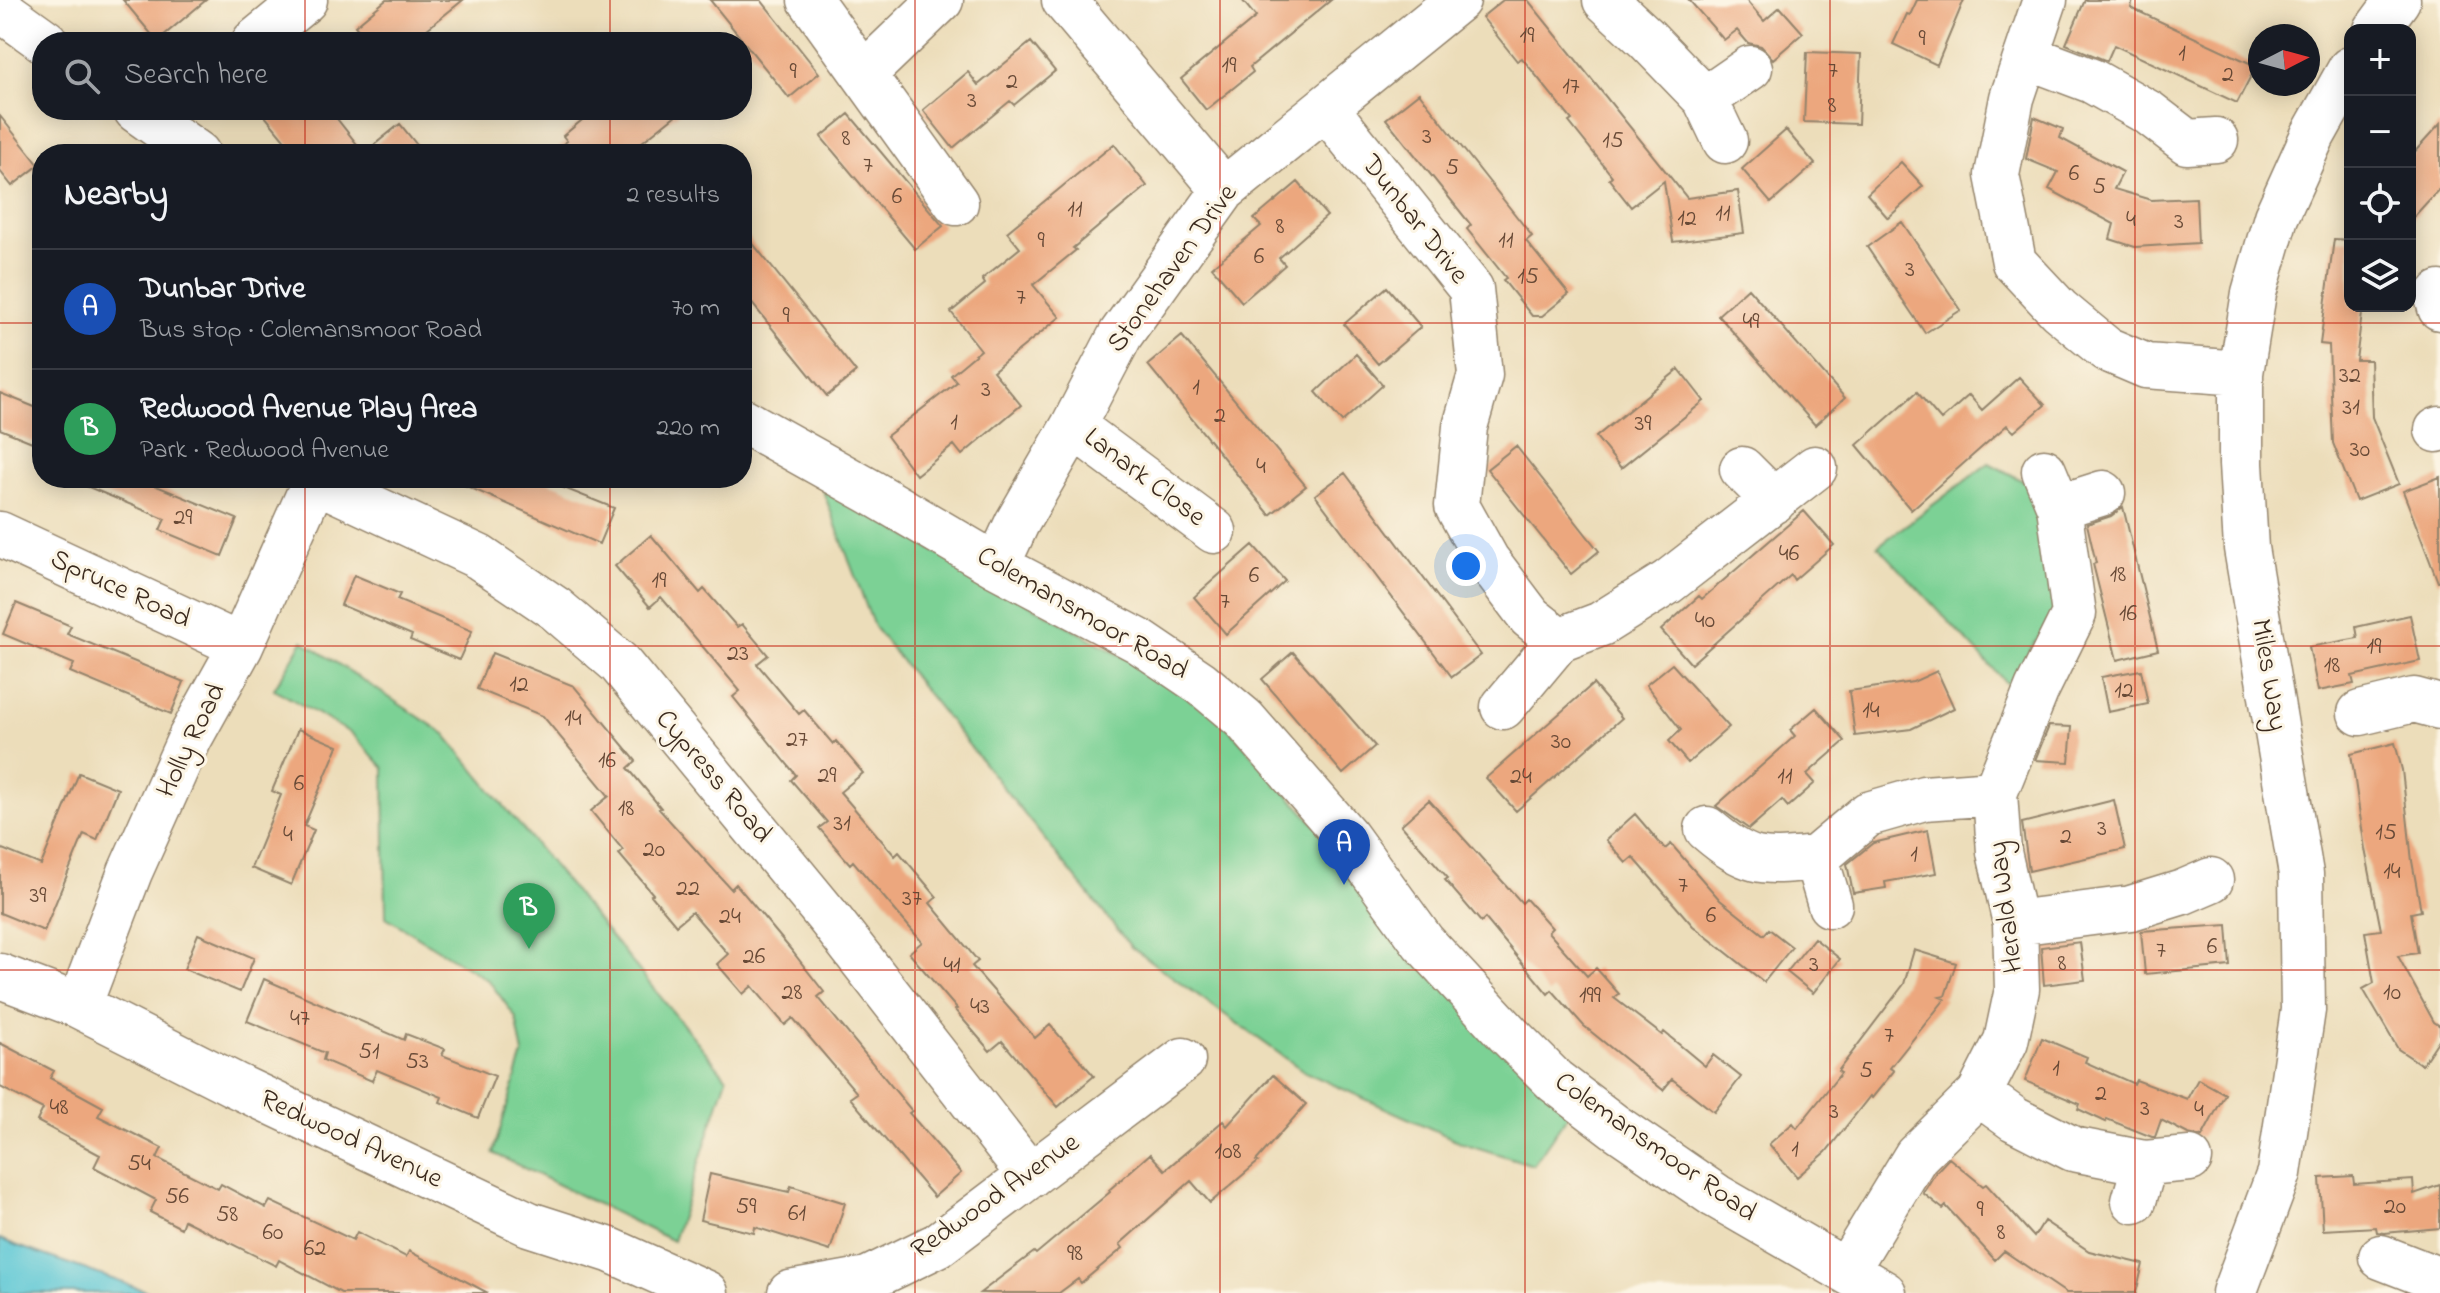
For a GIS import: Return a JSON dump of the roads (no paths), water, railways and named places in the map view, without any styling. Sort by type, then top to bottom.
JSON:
[{"type":"street","points":[[266,32],[305,0]]},
{"type":"street","points":[[810,0],[956,203]]},
{"type":"street","points":[[864,74],[941,0]]},
{"type":"street","points":[[1064,0],[1224,190]]},
{"type":"street","name":"Stonehaven Drive","points":[[997,566],[1017,523],[1121,334],[1224,190],[1458,0]]},
{"type":"street","points":[[1605,0],[1705,99],[1725,141]]},
{"type":"street","points":[[2045,0],[2012,98],[1997,175],[2014,262],[2059,310],[2106,349],[2146,366],[2241,373]]},
{"type":"street","points":[[2380,24],[2398,0]]},
{"type":"street","points":[[0,9],[32,32]]},
{"type":"street","points":[[2026,56],[2092,81],[2149,113],[2195,150]]},
{"type":"street","points":[[1705,99],[1750,68]]},
{"type":"street","name":"Miles Way","points":[[2234,1293],[2279,1173],[2303,1010],[2301,874],[2246,548],[2241,464],[2241,373],[2254,293],[2276,217],[2313,135],[2344,80]]},
{"type":"street","name":"Dunbar Drive","points":[[1326,108],[1471,289],[1480,375],[1465,427],[1457,506],[1495,572],[1530,617],[1559,640]]},
{"type":"street","points":[[2440,293],[2437,297],[2440,308]]},
{"type":"street","name":"Colemansmoor Road","points":[[752,426],[997,566],[1139,641],[1201,683],[1244,719],[1347,837],[1423,942],[1555,1081],[1716,1196],[1884,1293]]},
{"type":"street","name":"Lanark Close","points":[[1073,426],[1214,531]]},
{"type":"street","points":[[1503,707],[1559,640],[1601,624],[1668,582],[1815,468]]},
{"type":"street","points":[[1742,469],[1774,501]]},
{"type":"street","name":"Holly Road","points":[[79,1006],[130,872],[190,738],[241,646],[308,488]]},
{"type":"street","name":"Cypress Road","points":[[331,488],[479,557],[556,609],[619,663],[829,918],[1030,1176]]},
{"type":"street","name":"Herald Way","points":[[1846,1271],[1916,1156],[1979,1094],[2006,1041],[2017,989],[2015,923],[1999,852],[1995,793],[2037,689],[2074,614],[2052,489],[2103,493]]},
{"type":"street","name":"Spruce Road","points":[[0,534],[241,646]]},
{"type":"street","points":[[2360,713],[2414,700],[2440,707]]},
{"type":"street","points":[[1707,829],[1731,849],[1767,863],[1816,858],[1868,814],[1924,798],[1995,793]]},
{"type":"street","points":[[1816,858],[1830,905]]},
{"type":"street","points":[[2015,923],[2131,908],[2211,880]]},
{"type":"street","name":"Redwood Avenue","points":[[0,976],[79,1006],[235,1085],[529,1224],[610,1250],[706,1293]]},
{"type":"street","name":"Redwood Avenue","points":[[790,1293],[868,1279],[938,1245],[1183,1060]]},
{"type":"street","points":[[1979,1094],[2014,1119],[2140,1182],[2190,1159]]},
{"type":"street","points":[[2381,1257],[2440,1280]]},
{"type":"water","points":[[0,1239],[18,1246],[152,1293],[0,1293]]},
{"type":"place","name":"Dunbar Drive","points":[[1344,885]]},
{"type":"place","name":"Redwood Avenue Play Area","points":[[529,949]]}]
